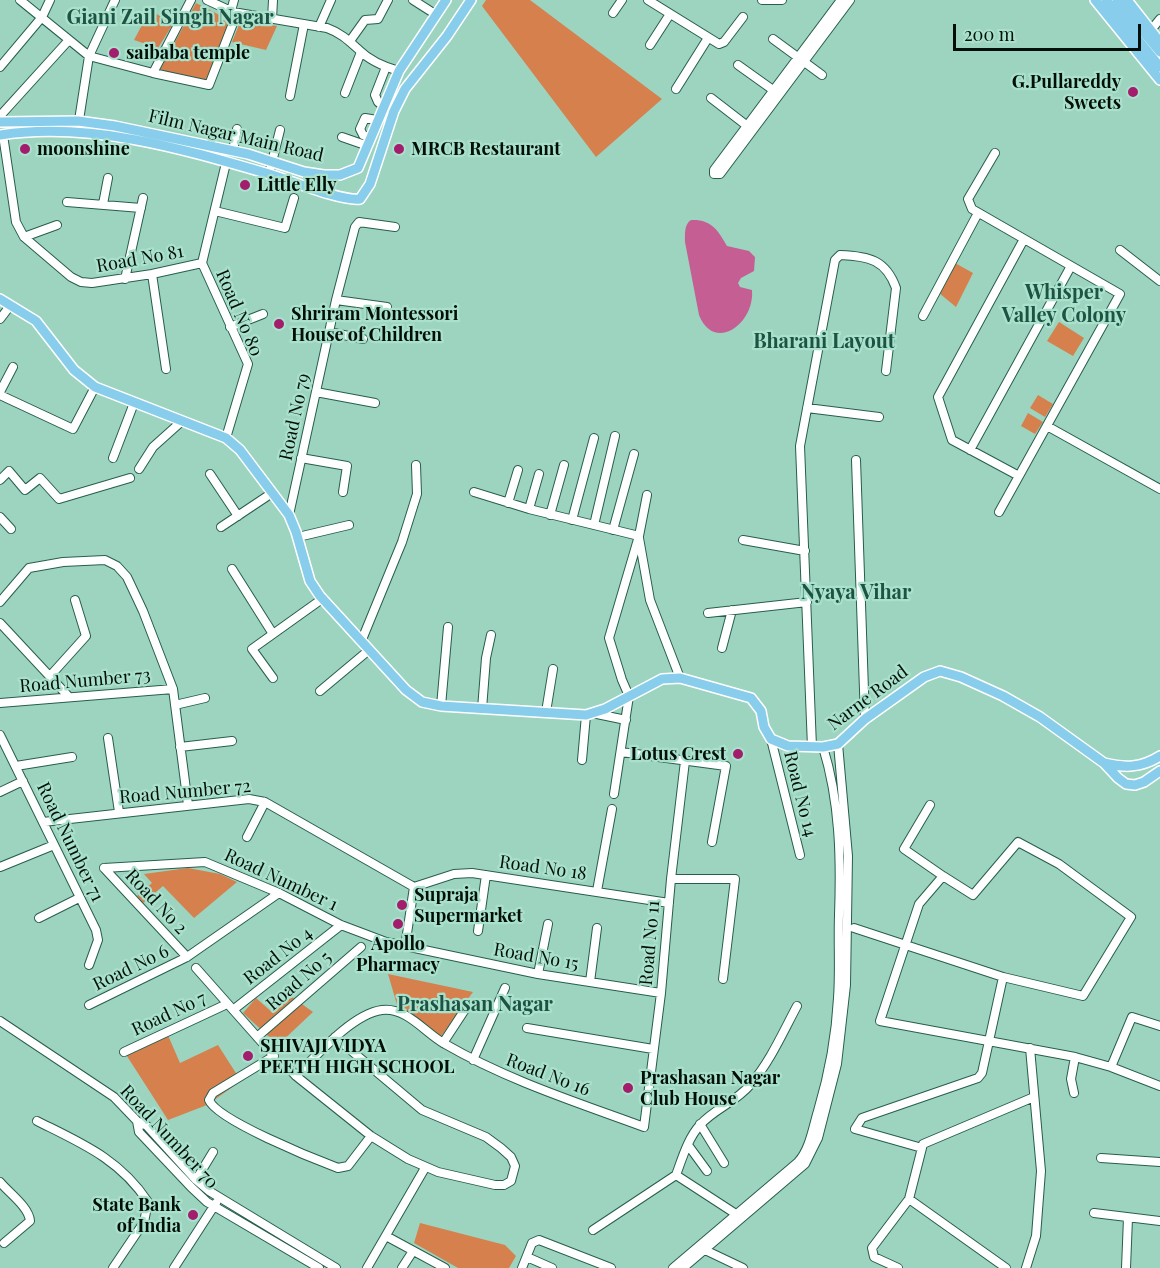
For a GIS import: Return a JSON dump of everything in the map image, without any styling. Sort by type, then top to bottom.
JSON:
[{"type":"main road","name":"Film Nagar Main Road","points":[[0,122],[78,121],[142,130],[272,161],[304,172],[340,175],[358,168],[399,71],[446,0]]},
{"type":"main road","name":"Film Nagar Main Road","points":[[2,135],[77,133],[142,141],[269,174],[336,196],[348,199],[360,198],[370,184],[394,111],[405,89],[447,36],[471,0]]},
{"type":"main road","points":[[1095,0],[1160,80]]},
{"type":"main road","points":[[1106,0],[1160,67]]},
{"type":"main road","points":[[1118,0],[1160,52]]},
{"type":"main road","points":[[1129,1],[1160,42]]},
{"type":"main road","points":[[0,299],[36,321],[74,369],[95,387],[226,438],[240,450],[289,515],[298,537],[310,580],[322,599],[406,690],[422,702],[482,709],[589,714],[605,709],[662,679],[680,678],[751,698],[761,711],[764,727],[771,739]]},
{"type":"main road","name":"Narne Road","points":[[771,739],[788,746],[823,747],[838,744],[865,719],[924,677],[939,671],[948,672],[1003,696],[1040,717],[1104,763],[1126,784],[1135,785],[1144,782],[1160,771]]},
{"type":"main road","name":"Narne Road","points":[[1104,763],[1131,767],[1149,763],[1160,756]]},
{"type":"street","points":[[20,0],[89,56],[209,85],[234,12],[234,0]]},
{"type":"street","points":[[0,67],[42,17],[50,0]]},
{"type":"street","points":[[77,133],[89,56],[115,0]]},
{"type":"street","points":[[153,73],[191,0]]},
{"type":"street","points":[[207,0],[234,12],[338,32],[360,52],[386,68],[399,71]]},
{"type":"street","points":[[272,19],[273,0]]},
{"type":"street","points":[[320,27],[331,0]]},
{"type":"street","points":[[350,41],[365,20],[378,19],[388,0]]},
{"type":"street","points":[[613,13],[622,0]]},
{"type":"street","points":[[648,0],[716,43],[722,44],[743,17]]},
{"type":"street","points":[[762,0],[782,0]]},
{"type":"street","points":[[841,0],[801,59],[720,174],[714,174],[714,170],[773,90],[801,59],[850,0]]},
{"type":"street","points":[[418,1],[435,14]]},
{"type":"street","points":[[650,45],[670,14]]},
{"type":"street","points":[[1151,30],[1160,19]]},
{"type":"street","points":[[290,96],[304,24]]},
{"type":"street","points":[[676,88],[708,38]]},
{"type":"street","points":[[773,39],[822,75]]},
{"type":"street","points":[[0,116],[68,41]]},
{"type":"street","points":[[345,93],[360,52]]},
{"type":"street","points":[[738,65],[773,90]]},
{"type":"street","points":[[383,106],[375,95],[386,68]]},
{"type":"street","points":[[711,98],[746,125]]},
{"type":"street","points":[[233,151],[237,129]]},
{"type":"street","points":[[269,174],[280,130]]},
{"type":"street","name":"Road No 81","points":[[2,135],[16,222],[24,237],[71,278],[92,283],[125,279],[202,263]]},
{"type":"street","points":[[342,137],[369,142]]},
{"type":"street","points":[[995,153],[968,199],[972,209],[1120,294],[999,512]]},
{"type":"street","name":"Road No 80","points":[[226,163],[202,263],[248,364],[226,438]]},
{"type":"street","points":[[103,204],[108,178]]},
{"type":"street","points":[[125,279],[143,198]]},
{"type":"street","points":[[215,211],[285,228],[294,198]]},
{"type":"street","points":[[68,202],[141,208]]},
{"type":"street","points":[[923,316],[978,213]]},
{"type":"street","name":"Road No 79","points":[[289,515],[336,300],[355,227],[359,222],[395,227]]},
{"type":"street","points":[[24,237],[57,225]]},
{"type":"street","points":[[1019,476],[952,440],[938,397],[1024,239]]},
{"type":"street","points":[[1120,249],[1160,281]]},
{"type":"street","points":[[812,747],[800,446],[835,260],[840,255],[862,256],[884,266],[892,276],[896,288],[886,371]]},
{"type":"street","points":[[970,450],[1071,266]]},
{"type":"street","points":[[152,274],[166,369]]},
{"type":"street","points":[[336,300],[387,307]]},
{"type":"street","points":[[0,319],[10,306]]},
{"type":"street","points":[[230,327],[263,314]]},
{"type":"street","points":[[329,332],[363,339]]},
{"type":"street","points":[[13,367],[0,394],[73,429],[95,387]]},
{"type":"street","points":[[316,392],[375,403]]},
{"type":"street","points":[[112,459],[134,403]]},
{"type":"street","points":[[807,408],[879,417]]},
{"type":"street","points":[[139,469],[153,447],[182,421]]},
{"type":"street","points":[[1047,426],[1160,489]]},
{"type":"street","points":[[594,525],[615,436]]},
{"type":"street","points":[[572,520],[594,438]]},
{"type":"street","points":[[613,530],[634,454]]},
{"type":"street","points":[[301,458],[347,466],[343,492]]},
{"type":"street","points":[[856,460],[865,719]]},
{"type":"street","points":[[361,642],[402,542],[417,494],[416,465]]},
{"type":"street","points":[[550,515],[564,465]]},
{"type":"street","points":[[508,503],[518,470]]},
{"type":"street","points":[[0,480],[9,471],[25,490],[40,478],[59,499],[130,478]]},
{"type":"street","points":[[210,474],[238,516]]},
{"type":"street","points":[[529,509],[539,474]]},
{"type":"street","points":[[474,492],[550,515],[639,536]]},
{"type":"street","points":[[222,527],[272,493]]},
{"type":"street","points":[[614,794],[629,696],[609,638],[639,536],[647,495]]},
{"type":"street","points":[[0,516],[11,529]]},
{"type":"street","points":[[298,537],[349,525]]},
{"type":"street","points":[[639,536],[650,600],[680,678]]},
{"type":"street","points":[[742,540],[805,551]]},
{"type":"street","points":[[0,602],[29,568],[63,562],[105,560],[117,566],[127,577],[143,611],[173,689],[188,805]]},
{"type":"street","points":[[232,569],[273,634]]},
{"type":"street","points":[[273,678],[252,649],[322,599]]},
{"type":"street","points":[[50,676],[86,636],[75,600]]},
{"type":"street","points":[[708,613],[807,602]]},
{"type":"street","points":[[722,648],[732,610]]},
{"type":"street","points":[[0,623],[69,697]]},
{"type":"street","points":[[441,706],[448,627]]},
{"type":"street","points":[[482,709],[486,658],[491,635]]},
{"type":"street","points":[[320,691],[369,650]]},
{"type":"street","points":[[546,712],[553,669]]},
{"type":"street","name":"Road Number 73","points":[[0,703],[173,689]]},
{"type":"street","points":[[175,705],[205,698]]},
{"type":"street","points":[[582,760],[589,714],[626,720]]},
{"type":"street","name":"Road Number 71","points":[[0,735],[98,934],[89,965]]},
{"type":"street","points":[[108,738],[119,812]]},
{"type":"street","name":"Road No 14","points":[[771,739],[800,855]]},
{"type":"street","points":[[180,747],[232,741]]},
{"type":"street","points":[[673,1268],[740,1217],[808,1160],[818,1138],[837,1064],[846,986],[848,868],[838,744]]},
{"type":"street","points":[[683,1268],[705,1250],[801,1158],[817,1115],[831,1059],[838,999],[841,867],[832,776],[823,747]]},
{"type":"street","points":[[621,752],[726,766],[712,842]]},
{"type":"street","points":[[16,766],[72,757]]},
{"type":"street","name":"Road No 11","points":[[644,1127],[661,993],[671,879],[685,762]]},
{"type":"street","points":[[0,792],[23,781]]},
{"type":"street","name":"Road Number 72","points":[[43,822],[249,799],[265,802],[414,887]]},
{"type":"street","points":[[247,837],[265,802]]},
{"type":"street","points":[[854,928],[1003,977],[1083,996],[1131,917],[1059,864],[1018,842],[973,895],[904,849],[930,805]]},
{"type":"street","points":[[597,891],[612,809]]},
{"type":"street","points":[[0,867],[54,845]]},
{"type":"street","name":"Road Number 1","points":[[104,868],[205,862],[279,893],[341,925],[405,947]]},
{"type":"street","name":"Road No 2","points":[[104,868],[187,957]]},
{"type":"street","name":"Road No 18","points":[[414,887],[454,874],[486,875],[669,903]]},
{"type":"street","points":[[478,931],[486,875]]},
{"type":"street","points":[[944,876],[919,904],[880,1021],[1075,1057],[1111,1067],[1160,1086]]},
{"type":"street","points":[[671,879],[735,879],[723,980]]},
{"type":"street","points":[[405,947],[414,887]]},
{"type":"street","name":"Road No 6","points":[[89,1005],[187,957],[279,893]]},
{"type":"street","points":[[39,918],[79,898]]},
{"type":"street","points":[[538,974],[548,924]]},
{"type":"street","name":"Road No 4","points":[[230,1007],[341,925]]},
{"type":"street","points":[[590,982],[597,928]]},
{"type":"street","name":"Road No 5","points":[[256,1037],[361,947]]},
{"type":"street","name":"Road No 15","points":[[405,947],[538,974],[661,993]]},
{"type":"street","points":[[196,968],[274,1056],[213,1093],[209,1100],[213,1107],[245,1128],[338,1168],[348,1166],[371,1136]]},
{"type":"street","points":[[922,1148],[855,1129],[862,1118],[978,1078],[982,1073],[1003,977]]},
{"type":"street","points":[[473,1060],[505,988]]},
{"type":"street","points":[[593,1230],[676,1175],[688,1145],[700,1124],[739,1097],[751,1085],[797,1006]]},
{"type":"street","name":"Road No 7","points":[[124,1052],[230,1007]]},
{"type":"street","points":[[443,1044],[466,1008]]},
{"type":"street","name":"Road No 16","points":[[296,1076],[335,1037],[373,1013],[391,1010],[400,1012],[443,1044],[473,1060],[522,1082],[644,1127]]},
{"type":"street","points":[[1111,1067],[1132,1017],[1160,1026]]},
{"type":"street","name":"Road Number 70","points":[[0,1021],[114,1097],[137,1121],[140,1132],[191,1187],[214,1206],[319,1268]]},
{"type":"street","points":[[527,1028],[653,1049]]},
{"type":"street","points":[[285,1064],[296,1076],[371,1136],[424,1168],[495,1185],[504,1185],[511,1181],[515,1166],[511,1157],[486,1137],[422,1110],[335,1037]]},
{"type":"street","points":[[1026,1268],[1036,1236],[1041,1172],[1030,1048]]},
{"type":"street","points":[[1074,1094],[1071,1078],[1075,1057]]},
{"type":"street","points":[[896,1268],[874,1257],[872,1248],[909,1199],[923,1144],[1034,1097]]},
{"type":"street","points":[[37,1121],[106,1157],[120,1168],[148,1202],[144,1222],[113,1268]]},
{"type":"street","points":[[137,1121],[147,1126],[196,1180],[219,1198],[336,1268]]},
{"type":"street","points":[[700,1124],[724,1163]]},
{"type":"street","points":[[688,1145],[707,1171]]},
{"type":"street","points":[[196,1180],[213,1152]]},
{"type":"street","points":[[1101,1158],[1160,1162]]},
{"type":"street","points":[[367,1268],[424,1168]]},
{"type":"street","points":[[676,1175],[740,1217]]},
{"type":"street","points":[[0,1182],[25,1210],[30,1221],[1,1243]]},
{"type":"street","points":[[174,1268],[219,1198]]},
{"type":"street","points":[[909,1199],[1006,1268]]},
{"type":"street","points":[[1094,1213],[1160,1221]]},
{"type":"street","points":[[1126,1268],[1128,1218]]},
{"type":"street","points":[[386,1236],[445,1268]]},
{"type":"street","points":[[522,1268],[532,1243],[538,1240],[611,1268]]},
{"type":"street","points":[[705,1250],[743,1268]]},
{"type":"street","points":[[402,1268],[413,1251]]},
{"type":"street","points":[[527,1257],[552,1268]]},
{"type":"shaded area","points":[[486,0],[530,0],[662,99],[596,157],[482,6]]},
{"type":"shaded area","points":[[196,3],[231,21],[210,81],[160,70]]},
{"type":"shaded area","points":[[150,10],[173,24],[158,48],[134,40]]},
{"type":"shaded area","points":[[241,20],[277,26],[266,50],[232,42]]},
{"type":"shaded area","points":[[691,220],[704,221],[717,230],[727,246],[749,251],[755,257],[754,271],[741,278],[738,283],[740,287],[752,290],[747,314],[741,323],[723,333],[714,332],[706,326],[699,315],[685,242],[686,227]]},
{"type":"shaded area","points":[[955,263],[973,273],[956,307],[939,293]]},
{"type":"shaded area","points":[[1059,322],[1084,338],[1073,356],[1047,341]]},
{"type":"shaded area","points":[[1038,395],[1053,404],[1045,417],[1030,408]]},
{"type":"shaded area","points":[[1028,413],[1043,422],[1035,434],[1021,426]]},
{"type":"shaded area","points":[[188,868],[220,874],[237,882],[194,918],[163,886],[143,903],[137,896],[152,883],[144,874]]},
{"type":"shaded area","points":[[388,974],[473,992],[437,1042],[400,1015]]},
{"type":"shaded area","points":[[292,997],[313,1012],[278,1045],[243,1013],[256,998],[273,1013]]},
{"type":"shaded area","points":[[167,1033],[180,1063],[218,1045],[241,1081],[207,1105],[168,1120],[125,1053]]},
{"type":"shaded area","points":[[420,1223],[505,1245],[516,1256],[509,1268],[458,1268],[414,1243]]},
{"type":"place","name":"saibaba temple","points":[[114,53]]},
{"type":"place","name":"G.Pullareddy Sweets","points":[[1133,92]]},
{"type":"place","name":"moonshine","points":[[25,149]]},
{"type":"place","name":"MRCB Restaurant","points":[[399,149]]},
{"type":"place","name":"Little Elly","points":[[245,185]]},
{"type":"place","name":"Shriram Montessori House of Children","points":[[279,324]]},
{"type":"place","name":"Lotus Crest","points":[[738,754]]},
{"type":"place","name":"Supraja Supermarket","points":[[402,905]]},
{"type":"place","name":"Apollo Pharmacy","points":[[398,924]]},
{"type":"place","name":"SHIVAJI VIDYA PEETH HIGH SCHOOL","points":[[248,1056]]},
{"type":"place","name":"Prashasan Nagar Club House","points":[[628,1088]]},
{"type":"place","name":"State Bank of India","points":[[193,1215]]},
{"type":"district","name":"Giani Zail Singh Nagar","points":[[170,18]]},
{"type":"district","name":"Whisper Valley Colony","points":[[1064,304]]},
{"type":"district","name":"Bharani Layout","points":[[824,342]]},
{"type":"district","name":"Nyaya Vihar","points":[[856,593]]},
{"type":"district","name":"Prashasan Nagar","points":[[475,1005]]}]
